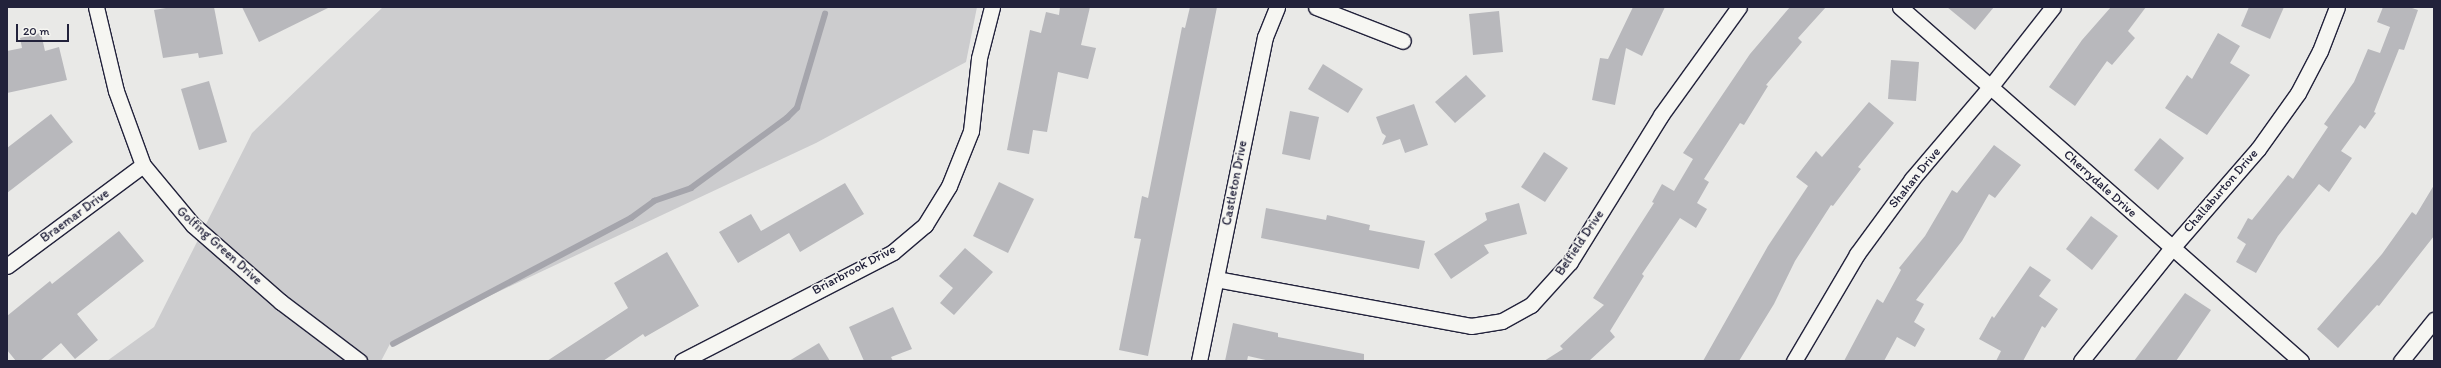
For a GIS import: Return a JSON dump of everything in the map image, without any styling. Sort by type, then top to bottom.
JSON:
[{"type":"street","name":"Golfing Green Drive","points":[[96,7],[116,91],[143,166],[193,225],[282,302],[359,361]]},
{"type":"street","name":"Briarbrook Drive","points":[[682,361],[705,355],[893,252],[924,225],[949,186],[970,132],[979,58],[992,7]]},
{"type":"street","name":"Castleton Drive","points":[[1199,361],[1265,37],[1277,7]]},
{"type":"street","points":[[1316,7],[1403,41]]},
{"type":"street","name":"Belfield Drive","points":[[1216,278],[1471,326],[1502,321],[1531,305],[1570,262],[1661,115],[1738,7]]},
{"type":"street","name":"Cherrydale Drive","points":[[1900,7],[1991,86],[2171,249],[2301,361]]},
{"type":"street","name":"Shahan Drive","points":[[1794,361],[1857,254],[1912,179],[1991,86],[2054,7]]},
{"type":"street","name":"Challaburton Drive","points":[[2082,361],[2171,249],[2258,149],[2298,93],[2320,51],[2337,7]]},
{"type":"street","name":"Braemar Drive","points":[[7,266],[143,166]]},
{"type":"street","points":[[2401,361],[2434,320]]},
{"type":"shaded area","points":[[383,7],[977,7],[966,62],[816,143],[391,342],[381,361],[107,361],[154,327],[252,133]]},
{"type":"building","points":[[172,7],[214,7],[223,54],[199,58],[198,53],[163,58],[154,10]]},
{"type":"building","points":[[242,7],[330,7],[259,42]]},
{"type":"building","points":[[1060,7],[1090,7],[1081,45],[1096,48],[1088,79],[1058,72],[1047,132],[1033,130],[1029,154],[1007,150],[1030,30],[1041,33],[1046,12],[1059,15]]},
{"type":"building","points":[[1190,7],[1217,7],[1148,356],[1119,350],[1141,239],[1134,238],[1142,196],[1148,198],[1182,27],[1185,28]]},
{"type":"building","points":[[1633,7],[1665,7],[1642,56],[1626,48],[1615,105],[1592,100],[1600,58],[1608,59]]},
{"type":"building","points":[[1790,7],[1826,7],[1798,38],[1802,42],[1766,85],[1768,86],[1744,125],[1740,123],[1704,179],[1709,182],[1697,203],[1707,209],[1696,228],[1680,218],[1642,274],[1644,276],[1610,331],[1615,337],[1589,361],[1544,361],[1563,349],[1560,346],[1604,305],[1593,298],[1654,203],[1652,202],[1662,184],[1674,191],[1693,159],[1683,153],[1750,54]]},
{"type":"building","points":[[1947,7],[1994,7],[1975,30]]},
{"type":"building","points":[[2111,7],[2146,7],[2128,31],[2135,38],[2112,65],[2107,61],[2075,106],[2049,87],[2082,40]]},
{"type":"building","points":[[2249,7],[2284,7],[2270,39],[2241,26]]},
{"type":"building","points":[[2383,7],[2409,7],[2418,10],[2404,50],[2399,49],[2374,112],[2376,113],[2365,129],[2360,125],[2341,151],[2352,158],[2329,192],[2319,184],[2278,236],[2256,273],[2236,262],[2246,244],[2237,238],[2248,218],[2252,220],[2288,175],[2293,179],[2328,127],[2324,124],[2354,82],[2368,49],[2380,53],[2390,27],[2377,22]]},
{"type":"building","points":[[1499,11],[1503,52],[1473,55],[1469,14]]},
{"type":"building","points":[[41,33],[45,51],[59,47],[67,80],[7,93],[7,51],[22,48],[20,38]]},
{"type":"building","points":[[2218,33],[2240,46],[2230,63],[2250,75],[2207,135],[2165,108],[2187,75],[2192,79]]},
{"type":"building","points":[[1891,60],[1919,62],[1916,101],[1888,99]]},
{"type":"building","points":[[1323,64],[1363,89],[1348,113],[1308,89]]},
{"type":"building","points":[[1466,75],[1486,96],[1455,123],[1435,102]]},
{"type":"building","points":[[209,81],[227,142],[199,150],[181,89]]},
{"type":"building","points":[[1869,102],[1894,123],[1858,167],[1861,169],[1833,206],[1831,205],[1795,261],[1774,304],[1739,361],[1703,361],[1768,246],[1808,186],[1796,177],[1816,151],[1822,157]]},
{"type":"building","points":[[1414,104],[1428,145],[1405,153],[1400,139],[1382,145],[1386,136],[1382,133],[1376,117]]},
{"type":"building","points":[[1290,111],[1319,117],[1310,160],[1282,154]]},
{"type":"building","points":[[51,114],[73,142],[7,193],[7,148]]},
{"type":"building","points":[[2160,138],[2184,158],[2158,190],[2134,170]]},
{"type":"building","points":[[1994,145],[2021,165],[1995,198],[1989,194],[1962,241],[1916,300],[1924,304],[1914,322],[1925,329],[1915,347],[1897,337],[1884,361],[1844,361],[1877,299],[1883,303],[1901,270],[1899,268],[1925,236],[1952,190],[1957,193]]},
{"type":"building","points":[[1544,152],[1568,168],[1545,202],[1521,187]]},
{"type":"building","points":[[999,182],[1034,199],[1008,253],[973,236]]},
{"type":"building","points":[[845,183],[864,214],[800,252],[789,233],[738,263],[719,232],[751,214],[761,231]]},
{"type":"building","points":[[2434,185],[2434,236],[2379,306],[2377,305],[2338,348],[2317,329],[2382,254],[2412,212],[2416,215]]},
{"type":"building","points":[[1519,203],[1527,234],[1484,245],[1489,253],[1451,279],[1434,254],[1487,220],[1485,213]]},
{"type":"building","points":[[1266,208],[1326,220],[1327,215],[1370,225],[1369,230],[1425,241],[1419,269],[1261,238]]},
{"type":"building","points":[[2091,216],[2118,236],[2092,270],[2066,249]]},
{"type":"building","points":[[119,231],[144,261],[77,314],[98,340],[75,359],[61,343],[40,361],[16,361],[7,350],[7,316],[50,281],[52,284]]},
{"type":"building","points":[[965,248],[993,272],[954,315],[940,303],[953,288],[939,276]]},
{"type":"building","points":[[667,252],[699,306],[645,337],[643,334],[603,361],[547,361],[628,308],[614,283]]},
{"type":"building","points":[[2030,266],[2051,280],[2039,296],[2058,309],[2045,328],[2042,326],[2023,361],[1996,361],[2001,351],[1979,339],[1992,316],[1994,318]]},
{"type":"building","points":[[2185,293],[2211,310],[2176,361],[2134,361]]},
{"type":"building","points":[[893,307],[912,349],[891,357],[893,361],[864,361],[849,327]]},
{"type":"building","points":[[1233,323],[1278,333],[1278,337],[1364,354],[1364,361],[1270,361],[1248,356],[1247,361],[1225,361]]},
{"type":"building","points":[[819,343],[830,361],[789,361]]},
{"type":"waterway","points":[[393,344],[631,218],[654,201],[691,188],[787,118],[797,108],[825,14]]}]
